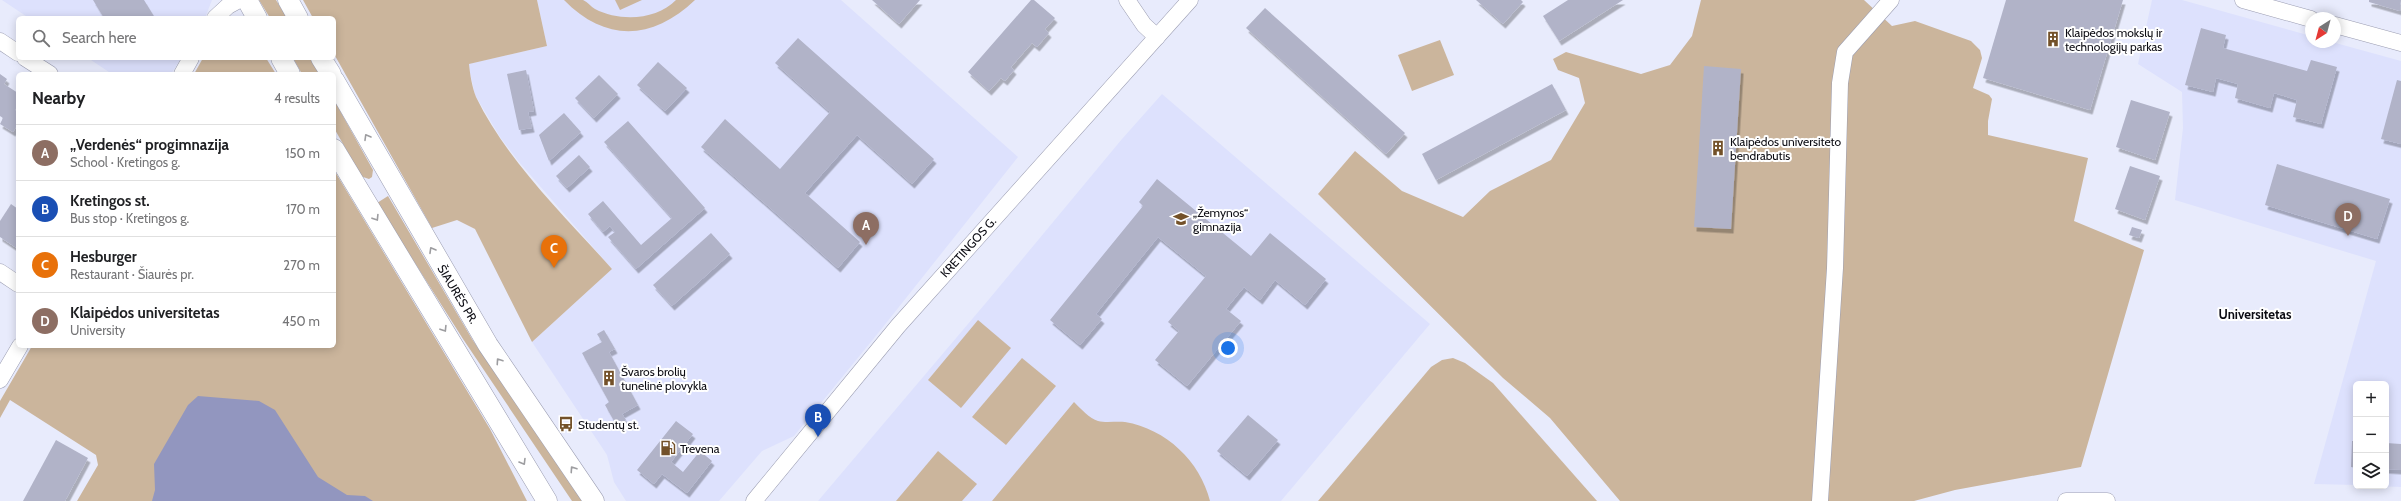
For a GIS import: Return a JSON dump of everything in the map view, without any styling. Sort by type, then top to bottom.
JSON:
[{"type":"main road","points":[[247,0],[256,16]]},
{"type":"main road","points":[[288,0],[297,16]]},
{"type":"main road","points":[[282,60],[289,72]]},
{"type":"main road","points":[[322,60],[330,72]]},
{"type":"main road","name":"ŠIAURĖS PR.","points":[[336,83],[488,345],[594,501]]},
{"type":"main road","points":[[336,152],[547,501]]},
{"type":"main road","points":[[356,187],[369,190],[381,184],[388,174]]},
{"type":"street","points":[[217,16],[228,6],[239,0]]},
{"type":"street","points":[[1127,0],[1144,25],[1158,37]]},
{"type":"street","name":"KRETINGOS G.","points":[[754,501],[898,326],[1190,0]]},
{"type":"street","points":[[1820,501],[1835,268],[1840,82],[1845,52],[1891,0]]},
{"type":"street","points":[[2243,0],[2264,3],[2305,17]]},
{"type":"street","points":[[2341,27],[2401,43]]},
{"type":"street","points":[[0,41],[16,52]]},
{"type":"street","points":[[28,60],[47,72]]},
{"type":"street","points":[[183,72],[190,60]]},
{"type":"street","points":[[0,272],[16,283]]},
{"type":"street","points":[[0,380],[19,348]]},
{"type":"street","points":[[2066,501],[2107,501]]},
{"type":"shaded area","points":[[2,0],[212,0],[206,16],[26,16]]},
{"type":"shaded area","points":[[259,0],[276,0],[286,16],[269,16]]},
{"type":"shaded area","points":[[303,0],[537,0],[547,46],[469,64],[473,89],[489,121],[520,166],[612,269],[532,342],[475,229],[457,220],[432,228],[336,58],[336,16],[312,16]]},
{"type":"shaded area","points":[[537,0],[841,0],[1018,157],[794,436],[762,451],[719,501],[626,501],[614,482],[607,455],[532,342],[612,269],[519,162],[500,137],[475,95],[468,64],[547,46]]},
{"type":"shaded area","points":[[564,0],[583,0],[595,9],[605,13],[616,16],[638,17],[659,12],[676,0],[695,0],[679,13],[663,23],[646,29],[630,31],[613,29],[596,24],[580,14]]},
{"type":"shaded area","points":[[615,0],[642,0],[620,10]]},
{"type":"shaded area","points":[[1701,0],[1864,0],[1892,26],[1915,21],[1971,41],[1980,50],[1982,58],[1973,88],[1989,95],[1992,99],[1988,121],[1988,135],[2088,158],[2074,221],[2144,250],[2081,467],[1955,490],[1914,501],[1620,501],[1550,418],[1503,378],[1318,194],[1355,151],[1402,191],[1463,217],[1490,191],[1551,160],[1585,103],[1579,78],[1558,70],[1553,59],[1566,52],[1641,74],[1670,65],[1692,36]]},
{"type":"shaded area","points":[[2152,0],[2182,0],[2305,34],[2305,48],[2341,48],[2341,44],[2401,61],[2401,487],[2389,487],[2389,381],[2353,381],[2353,485],[2314,484],[2376,261],[2175,200],[2183,128],[2182,92],[2138,64]]},
{"type":"shaded area","points":[[1440,40],[1454,75],[1412,91],[1398,55]]},
{"type":"shaded area","points":[[91,60],[180,60],[172,72],[109,72]]},
{"type":"shaded area","points":[[202,60],[267,60],[275,72],[195,72]]},
{"type":"shaded area","points":[[294,60],[311,60],[318,72],[301,72]]},
{"type":"shaded area","name":"„Žemynos“ gimnazija","points":[[1162,94],[1430,324],[1281,501],[818,501],[1122,139]]},
{"type":"shaded area","points":[[336,104],[373,170],[372,177],[369,179],[360,174],[336,132]]},
{"type":"shaded area","points":[[336,173],[490,429],[527,501],[77,501],[98,465],[96,455],[10,400],[0,418],[0,401],[31,348],[336,348]]},
{"type":"shaded area","points":[[388,196],[472,339],[582,501],[572,501],[463,339],[377,203]]},
{"type":"shaded area","points":[[978,320],[1011,348],[961,408],[928,380]]},
{"type":"shaded area","points":[[1022,358],[1056,386],[1006,445],[972,417]]},
{"type":"shaded area","points":[[1453,358],[1465,363],[1493,383],[1597,501],[1318,501],[1431,367],[1442,360]]},
{"type":"shaded area","points":[[198,396],[259,401],[275,410],[318,477],[347,495],[365,496],[373,501],[152,501],[155,490],[154,464],[188,405]]},
{"type":"shaded area","points":[[1074,402],[1095,420],[1104,422],[1125,422],[1140,426],[1167,440],[1190,460],[1205,486],[1210,501],[992,501]]},
{"type":"shaded area","points":[[938,451],[977,484],[962,501],[896,501]]},
{"type":"building","points":[[93,0],[144,0],[154,16],[103,16]]},
{"type":"building","points":[[872,0],[920,0],[899,24]]},
{"type":"building","points":[[1031,0],[1034,0],[1055,18],[1045,29],[1049,33],[1037,47],[1032,43],[1011,67],[1014,70],[1005,81],[1001,78],[989,91],[968,72]]},
{"type":"building","points":[[1476,0],[1521,0],[1523,2],[1503,24]]},
{"type":"building","points":[[1568,0],[1623,0],[1559,41],[1543,16]]},
{"type":"building","name":"Klaipėdos mokslų ir technologijų parkas","points":[[2006,0],[2123,0],[2090,110],[1983,78]]},
{"type":"building","points":[[2369,0],[2401,0],[2400,11],[2369,2]]},
{"type":"building","points":[[1265,8],[1405,133],[1386,154],[1246,28]]},
{"type":"building","points":[[2201,28],[2226,35],[2223,48],[2307,71],[2311,60],[2337,67],[2321,124],[2293,117],[2297,100],[2274,93],[2270,108],[2235,98],[2238,84],[2216,78],[2213,92],[2185,85]]},
{"type":"building","points":[[798,38],[934,159],[912,184],[857,135],[805,193],[860,242],[838,268],[701,147],[725,119],[780,169],[830,112],[775,63]]},
{"type":"building","points":[[658,62],[687,88],[665,111],[637,85]]},
{"type":"building","name":"Klaipėdos universiteto bendrabutis","points":[[1704,66],[1741,69],[1731,229],[1694,227]]},
{"type":"building","points":[[526,70],[534,111],[528,112],[532,128],[519,130],[507,74]]},
{"type":"building","points":[[0,74],[7,79],[4,84],[16,92],[16,127],[13,132],[0,124],[3,118],[0,116]]},
{"type":"building","points":[[599,75],[618,94],[594,118],[575,98]]},
{"type":"building","points":[[2397,80],[2401,81],[2401,144],[2381,139]]},
{"type":"building","points":[[1552,84],[1566,110],[1436,180],[1422,154]]},
{"type":"building","points":[[2131,100],[2170,112],[2155,160],[2116,147]]},
{"type":"building","points":[[564,113],[581,132],[549,161],[539,135]]},
{"type":"building","points":[[628,121],[705,208],[636,269],[608,237],[615,232],[610,226],[603,232],[588,214],[603,201],[641,245],[672,218],[604,142]]},
{"type":"building","points":[[579,155],[590,167],[567,188],[556,176]]},
{"type":"building","points":[[2277,164],[2390,199],[2377,239],[2265,205]]},
{"type":"building","points":[[2130,166],[2160,176],[2145,220],[2115,209]]},
{"type":"building","points":[[1157,179],[1251,256],[1270,233],[1326,279],[1305,305],[1275,280],[1260,300],[1244,287],[1226,309],[1241,321],[1187,386],[1155,360],[1179,331],[1168,322],[1206,276],[1158,237],[1096,314],[1102,319],[1080,345],[1050,320],[1143,206],[1139,202]]},
{"type":"building","points":[[11,204],[16,208],[16,248],[0,237],[0,221]]},
{"type":"building","points":[[2132,227],[2142,230],[2139,238],[2129,235]]},
{"type":"building","points":[[711,233],[730,254],[672,306],[653,285]]},
{"type":"building","name":"Švaros brolių tunelinė plovykla","points":[[604,330],[615,349],[609,352],[638,405],[622,414],[626,420],[617,426],[605,405],[609,402],[582,353],[602,342],[597,334]]},
{"type":"building","points":[[1248,415],[1278,440],[1247,476],[1217,451]]},
{"type":"building","name":"Trevena","points":[[676,421],[693,434],[671,462],[683,472],[700,451],[712,461],[687,493],[662,474],[654,484],[637,470]]},
{"type":"building","points":[[56,440],[88,458],[65,501],[23,501]]},
{"type":"building","points":[[2352,441],[2353,441],[2353,467],[2351,467]]},
{"type":"building","points":[[2389,443],[2401,444],[2401,470],[2389,469]]},
{"type":"place","name":"Klaipėdos mokslų ir technologijų parkas","points":[[2053,39]]},
{"type":"place","name":"Klaipėdos universiteto bendrabutis","points":[[1718,148]]},
{"type":"place","name":"„Žemynos“ gimnazija","points":[[1181,219]]},
{"type":"place","name":"Klaipėdos universitetas","points":[[2348,236]]},
{"type":"place","name":"„Verdenės“ progimnazija","points":[[866,245]]},
{"type":"place","name":"Hesburger","points":[[554,268]]},
{"type":"place","name":"Švaros brolių tunelinė plovykla","points":[[609,378]]},
{"type":"place","name":"Studentų st.","points":[[566,424]]},
{"type":"place","name":"Kretingos st.","points":[[818,437]]},
{"type":"place","name":"Trevena","points":[[668,448]]},
{"type":"district","name":"Universitetas","points":[[2255,314]]}]
